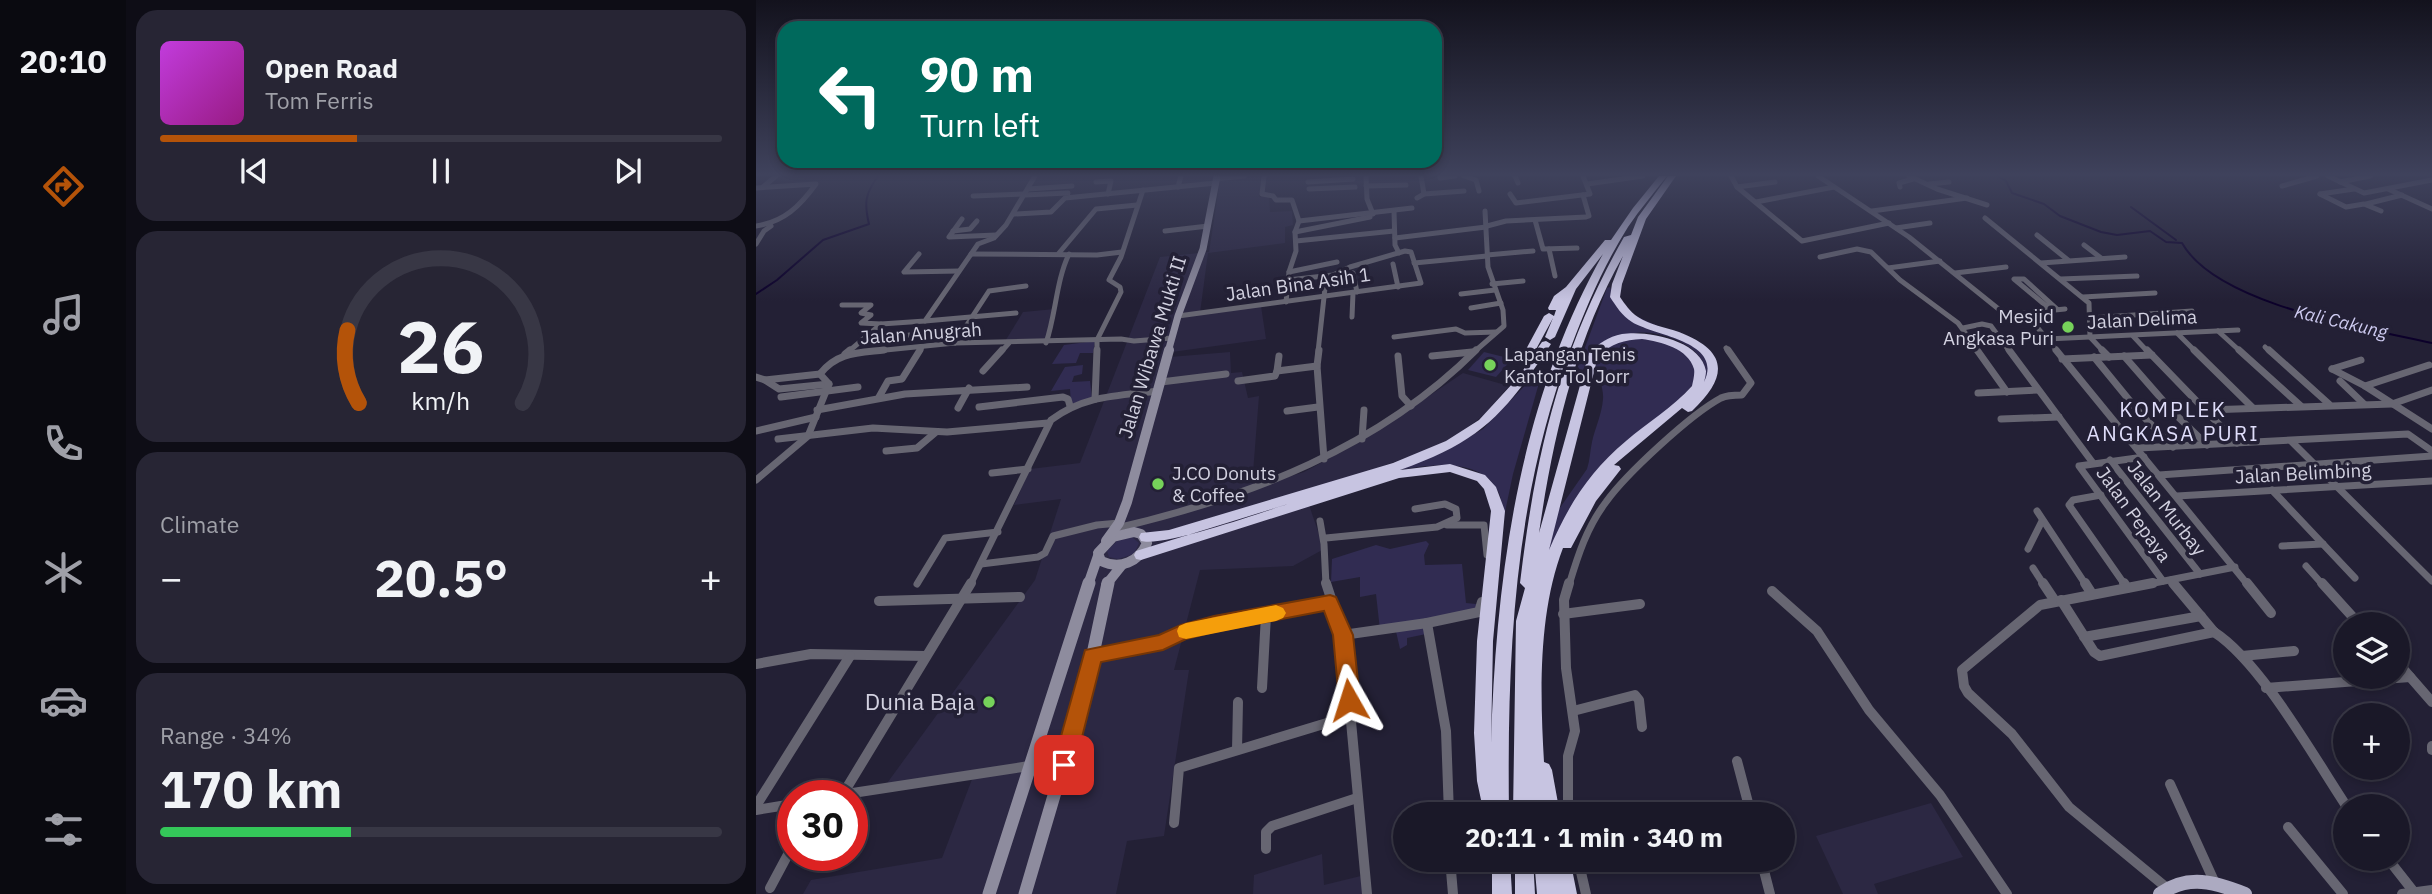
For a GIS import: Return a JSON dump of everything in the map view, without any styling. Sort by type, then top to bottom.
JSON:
[{"type":"highway","points":[[1529,370],[1529,353],[1558,298],[1571,288],[1629,218]]},
{"type":"highway","points":[[1522,802],[1523,621],[1530,545],[1543,465],[1566,381],[1600,292],[1642,218]]},
{"type":"highway","points":[[1548,802],[1543,778],[1546,626],[1564,549],[1591,498],[1611,473],[1630,452],[1705,394],[1713,382],[1712,362],[1699,346],[1638,321],[1624,310],[1615,296],[1642,218]]},
{"type":"highway","points":[[1500,802],[1499,719],[1503,632],[1512,544],[1527,462],[1560,356],[1599,268],[1626,221]]},
{"type":"highway","points":[[1140,535],[1169,534],[1431,453],[1483,423],[1497,409],[1529,370],[1548,341],[1571,288]]},
{"type":"highway","points":[[1523,621],[1593,355],[1607,342],[1625,336],[1651,337],[1681,348],[1695,359],[1700,368],[1701,379],[1698,387],[1611,461],[1593,480],[1575,507],[1557,546],[1542,604],[1536,646],[1535,716],[1539,802]]},
{"type":"highway","points":[[1141,555],[1398,474],[1450,468],[1481,478],[1490,487],[1498,510],[1485,641],[1482,733],[1490,802]]},
{"type":"highway","points":[[1501,872],[1502,890]]},
{"type":"highway","points":[[1524,872],[1525,892]]},
{"type":"highway","points":[[1544,872],[1547,894]]},
{"type":"highway","points":[[1563,872],[1567,894]]},
{"type":"main road","name":"Jalan Wibawa Mukti II","points":[[1098,556],[1100,549],[1118,525],[1178,316],[1203,249],[1209,218]]},
{"type":"main road","points":[[1025,894],[1051,815],[1093,655],[1106,585],[1122,565],[1141,555],[1146,549],[1140,535],[1118,525]]},
{"type":"main road","points":[[1106,541],[1115,536],[1140,535]]},
{"type":"main road","points":[[989,894],[1098,556],[1106,564],[1122,565]]},
{"type":"main road","points":[[2163,891],[2176,883],[2214,881],[2245,894]]},
{"type":"street","points":[[756,244],[764,231],[784,218]]},
{"type":"street","points":[[925,321],[978,244],[996,235],[1011,218]]},
{"type":"street","points":[[1059,253],[1089,218]]},
{"type":"street","points":[[1095,399],[1097,340],[1121,292],[1120,288],[1109,280],[1133,218]]},
{"type":"street","points":[[1286,302],[1287,280],[1296,251],[1298,218]]},
{"type":"street","points":[[1299,221],[1347,218]]},
{"type":"street","points":[[1295,232],[1364,218]]},
{"type":"street","points":[[1394,218],[1394,234],[1399,253]]},
{"type":"street","points":[[981,564],[1038,557],[1045,553],[1053,536],[1118,525],[1214,501],[1324,459],[1362,439],[1411,406],[1453,375],[1473,352],[1505,323],[1487,255],[1485,218]]},
{"type":"street","points":[[1296,241],[1486,226],[1514,218]]},
{"type":"street","points":[[1532,218],[1535,220],[1542,249],[1577,248]]},
{"type":"street","points":[[1535,220],[1566,218]]},
{"type":"street","points":[[1775,218],[1802,241],[1889,223]]},
{"type":"street","points":[[1882,218],[2006,315],[2065,309]]},
{"type":"street","points":[[1986,218],[2089,303],[2090,337],[2109,357]]},
{"type":"street","points":[[962,219],[949,237],[996,235]]},
{"type":"street","points":[[953,231],[970,229],[976,221]]},
{"type":"street","points":[[1896,228],[1930,223]]},
{"type":"street","points":[[756,226],[772,225]]},
{"type":"street","points":[[1165,231],[1208,226]]},
{"type":"street","points":[[2037,235],[2069,261]]},
{"type":"street","points":[[2084,245],[2101,258]]},
{"type":"street","points":[[1549,249],[1555,276]]},
{"type":"street","points":[[1820,257],[1866,250],[1962,328],[2007,392]]},
{"type":"street","points":[[1287,280],[1334,275],[1350,267],[1399,253],[1411,252],[1414,263],[1533,251]]},
{"type":"street","points":[[971,254],[1122,252]]},
{"type":"street","points":[[919,254],[904,272],[959,271]]},
{"type":"street","points":[[1046,343],[1055,316],[1063,267],[1069,254]]},
{"type":"street","points":[[2041,262],[2125,257]]},
{"type":"street","points":[[1888,268],[1940,261]]},
{"type":"street","points":[[1289,272],[1337,262]]},
{"type":"street","name":"Jalan Bina Asih 1","points":[[1178,316],[1421,283],[1414,263]]},
{"type":"street","points":[[1393,264],[1398,287]]},
{"type":"street","points":[[1955,273],[2006,267]]},
{"type":"street","points":[[1352,317],[1355,292],[1353,273]]},
{"type":"street","points":[[2060,279],[2137,276]]},
{"type":"street","points":[[2014,279],[2024,279],[2054,310],[2014,279]]},
{"type":"street","points":[[1461,293],[1523,281]]},
{"type":"street","points":[[955,343],[989,291],[1026,286]]},
{"type":"street","points":[[1324,459],[1317,366],[1325,288]]},
{"type":"street","points":[[2082,297],[2155,293]]},
{"type":"street","points":[[1471,308],[1501,303]]},
{"type":"street","points":[[842,305],[871,305],[861,313],[872,315],[861,323],[881,324],[1016,313]]},
{"type":"street","points":[[2090,318],[2192,311]]},
{"type":"street","points":[[2026,314],[2139,448],[2271,613]]},
{"type":"street","points":[[845,354],[881,324]]},
{"type":"street","points":[[1962,328],[1982,324],[1991,326],[2092,463],[2144,457]]},
{"type":"street","points":[[1394,338],[1456,329],[1473,333],[1497,332]]},
{"type":"street","name":"Jalan Delima","points":[[2047,339],[2238,330]]},
{"type":"street","points":[[2218,331],[2301,406]]},
{"type":"street","points":[[1473,333],[1476,342],[1485,342]]},
{"type":"street","points":[[2177,333],[2253,408]]},
{"type":"street","points":[[861,340],[910,335]]},
{"type":"street","points":[[2133,335],[2237,443]]},
{"type":"street","name":"Jalan Anugrah","points":[[820,374],[829,362],[845,354],[955,343],[1134,341],[1172,338]]},
{"type":"street","points":[[983,371],[1010,343]]},
{"type":"street","points":[[879,397],[888,381],[902,379],[922,347]]},
{"type":"street","points":[[2265,347],[2329,405]]},
{"type":"street","points":[[1567,802],[1568,756],[1575,731],[1563,614],[1564,600],[1577,555],[1606,501],[1653,452],[1724,396],[1739,396],[1749,389],[1751,383],[1745,372],[1726,348]]},
{"type":"street","points":[[1432,356],[1473,352]]},
{"type":"street","points":[[2062,359],[2152,355]]},
{"type":"street","points":[[1238,382],[1275,376],[1279,356]]},
{"type":"street","points":[[1398,356],[1402,396],[1411,406]]},
{"type":"street","points":[[2124,356],[2173,412],[2207,445]]},
{"type":"street","points":[[2094,357],[2139,412],[2173,447]]},
{"type":"street","points":[[2361,360],[2332,369],[2365,386],[2432,429]]},
{"type":"street","points":[[2365,386],[2429,365]]},
{"type":"street","points":[[1277,371],[1317,366]]},
{"type":"street","points":[[756,480],[808,436],[827,387],[827,379],[820,374],[765,380]]},
{"type":"street","points":[[847,780],[963,598],[998,532],[1048,424],[1070,406],[1226,374]]},
{"type":"street","points":[[756,377],[779,389],[858,387]]},
{"type":"street","points":[[2340,381],[2364,404]]},
{"type":"street","points":[[780,397],[827,387]]},
{"type":"street","points":[[756,430],[879,397],[969,388],[1027,387]]},
{"type":"street","points":[[958,408],[969,388]]},
{"type":"street","points":[[1978,393],[2038,390]]},
{"type":"street","points":[[2207,410],[2392,404],[2432,390]]},
{"type":"street","points":[[979,407],[1063,397],[1068,399],[1070,406]]},
{"type":"street","points":[[1287,411],[1318,407]]},
{"type":"street","points":[[1362,439],[1364,410]]},
{"type":"street","points":[[2001,419],[2059,417]]},
{"type":"street","points":[[778,439],[873,428],[936,432],[1048,424]]},
{"type":"street","points":[[886,451],[917,448],[936,432]]},
{"type":"street","points":[[2139,448],[2407,434],[2413,435],[2432,451]]},
{"type":"street","points":[[2291,441],[2432,582]]},
{"type":"street","points":[[2159,475],[2432,456]]},
{"type":"street","name":"Jalan Murbay","points":[[2110,460],[2200,574]]},
{"type":"street","name":"Jalan Pepaya","points":[[2092,463],[2079,466],[2167,580],[2214,632],[2230,641],[2242,656],[2338,794]]},
{"type":"street","points":[[992,473],[1028,469]]},
{"type":"street","points":[[756,470],[766,470]]},
{"type":"street","name":"Jalan Belimbing","points":[[2177,496],[2432,481]]},
{"type":"street","points":[[2272,490],[2355,578]]},
{"type":"street","points":[[2101,495],[2073,500],[2069,505],[2127,588]]},
{"type":"street","points":[[1415,509],[1445,505],[1453,507],[1457,518],[1443,526]]},
{"type":"street","points":[[2037,511],[2092,594]]},
{"type":"street","points":[[2028,549],[2042,521]]},
{"type":"street","points":[[1320,522],[1326,538],[1326,578],[1330,602],[1343,635],[1367,894]]},
{"type":"street","points":[[1326,538],[1479,523],[1486,529],[1488,561],[1481,610],[1427,623],[1343,635]]},
{"type":"street","points":[[917,584],[945,538],[998,532]]},
{"type":"street","points":[[2282,546],[2323,544]]},
{"type":"street","points":[[2306,566],[2348,612]]},
{"type":"street","points":[[2033,568],[2094,652],[2105,657],[2214,632]]},
{"type":"street","points":[[2163,891],[2069,807],[2012,734],[1976,701],[1964,686],[1962,670],[2026,614],[2040,606],[2235,568]]},
{"type":"street","points":[[1772,591],[1817,631],[1868,710],[1940,795],[2007,894]]},
{"type":"street","points":[[878,601],[1020,597]]},
{"type":"street","points":[[1093,655],[1163,642],[1181,633],[1330,602]]},
{"type":"street","points":[[1563,614],[1640,604]]},
{"type":"street","points":[[1262,688],[1266,615]]},
{"type":"street","points":[[2084,638],[2201,616]]},
{"type":"street","points":[[1427,623],[1446,731],[1449,802]]},
{"type":"street","points":[[2242,656],[2294,650]]},
{"type":"street","points":[[756,664],[811,654],[926,656]]},
{"type":"street","points":[[756,808],[850,656]]},
{"type":"street","points":[[2410,677],[2432,702]]},
{"type":"street","points":[[2266,688],[2333,683]]},
{"type":"street","points":[[1573,711],[1635,695],[1639,700],[1642,727]]},
{"type":"street","points":[[1237,750],[1238,702]]},
{"type":"street","points":[[1174,823],[1180,768],[1350,716]]},
{"type":"street","points":[[1737,761],[1748,802]]},
{"type":"street","points":[[868,792],[1029,766]]},
{"type":"street","points":[[2170,784],[2205,851],[2214,881]]},
{"type":"street","points":[[1266,849],[1266,832],[1272,826],[1357,798]]},
{"type":"street","points":[[756,808],[777,806]]},
{"type":"street","points":[[2288,827],[2343,894]]},
{"type":"street","points":[[770,888],[779,871]]},
{"type":"street","points":[[2395,871],[2408,893],[2432,890]]},
{"type":"street","points":[[1451,872],[1453,894]]},
{"type":"street","points":[[1581,872],[1586,894]]},
{"type":"street","points":[[1764,872],[1770,894]]},
{"type":"shaded area","points":[[1214,218],[1292,218],[1293,225],[1285,227],[1285,243],[1208,253],[1200,313],[1261,306],[1266,339],[1172,352],[1170,357],[1230,352],[1231,373],[1242,372],[1248,398],[1259,396],[1253,473],[1271,470],[1272,482],[1304,472],[1362,441],[1463,373],[1509,386],[1483,416],[1443,445],[1305,493],[1324,549],[1293,566],[1200,570],[1174,670],[1189,670],[1164,836],[1127,841],[1116,894],[803,894],[811,880],[942,858],[974,774],[885,786],[1035,580],[1061,499],[1014,505],[1030,469],[1080,463],[1160,257],[1209,252]]},
{"type":"shaded area","points":[[1610,287],[1618,309],[1696,347],[1709,364],[1708,381],[1700,388],[1705,375],[1704,364],[1698,354],[1688,346],[1675,339],[1648,333],[1632,334],[1606,346],[1591,355],[1583,370],[1577,369],[1607,288]]},
{"type":"shaded area","points":[[1055,309],[1046,343],[1004,343],[1023,312]]},
{"type":"shaded area","points":[[1653,338],[1686,352],[1699,377],[1668,409],[1610,456],[1574,504],[1546,557],[1555,515],[1588,466],[1603,399],[1596,367],[1597,357],[1608,345]]},
{"type":"shaded area","points":[[1095,341],[1093,353],[1080,353],[1076,363],[1052,364],[1064,345]]},
{"type":"shaded area","name":"Lapangan Tenis Kantor Tol Jorr","points":[[1484,352],[1512,359],[1496,377],[1468,370]]},
{"type":"shaded area","points":[[1083,365],[1082,374],[1074,376],[1072,382],[1090,381],[1092,398],[1071,404],[1070,389],[1051,391],[1065,367]]},
{"type":"shaded area","points":[[1540,370],[1501,531],[1501,498],[1491,481],[1481,473],[1469,468],[1441,465],[1400,470],[1445,451],[1483,429]]},
{"type":"shaded area","points":[[1132,537],[1139,543],[1134,554],[1118,559],[1109,557],[1107,551],[1117,541]]},
{"type":"shaded area","points":[[1426,541],[1429,544],[1424,555],[1425,565],[1462,564],[1466,603],[1476,604],[1477,616],[1423,621],[1426,634],[1407,638],[1407,645],[1400,649],[1395,627],[1380,630],[1376,594],[1360,597],[1360,577],[1331,582],[1332,559],[1376,545],[1390,549]]},
{"type":"shaded area","points":[[1931,803],[1963,857],[1874,884],[1878,894],[1843,894],[1816,836]]},
{"type":"shaded area","points":[[1322,854],[1324,885],[1369,874],[1372,894],[1253,894],[1254,875]]},
{"type":"waterway","points":[[756,294],[777,280],[823,240],[869,224],[868,218]]},
{"type":"waterway","name":"Kali Cakung","points":[[2064,218],[2101,232],[2117,235],[2150,231],[2166,242],[2182,243],[2200,264],[2227,283],[2259,298],[2333,321],[2432,343]]},
{"type":"waterway","points":[[2146,218],[2176,240]]},
{"type":"slow traffic","points":[[1186,631],[1276,613]]},
{"type":"place","name":"Mesjid Angkasa Puri","points":[[2068,327]]},
{"type":"place","name":"Lapangan Tenis Kantor Tol Jorr","points":[[1490,365]]},
{"type":"place","name":"J.CO Donuts & Coffee","points":[[1158,484]]},
{"type":"place","name":"Dunia Baja","points":[[989,702]]},
{"type":"district","name":"KOMPLEK ANGKASA PURI","points":[[2173,422]]},
{"type":"route","points":[[1064,765],[1093,655],[1163,642],[1181,633],[1214,624],[1330,602],[1343,635],[1349,700]]}]
